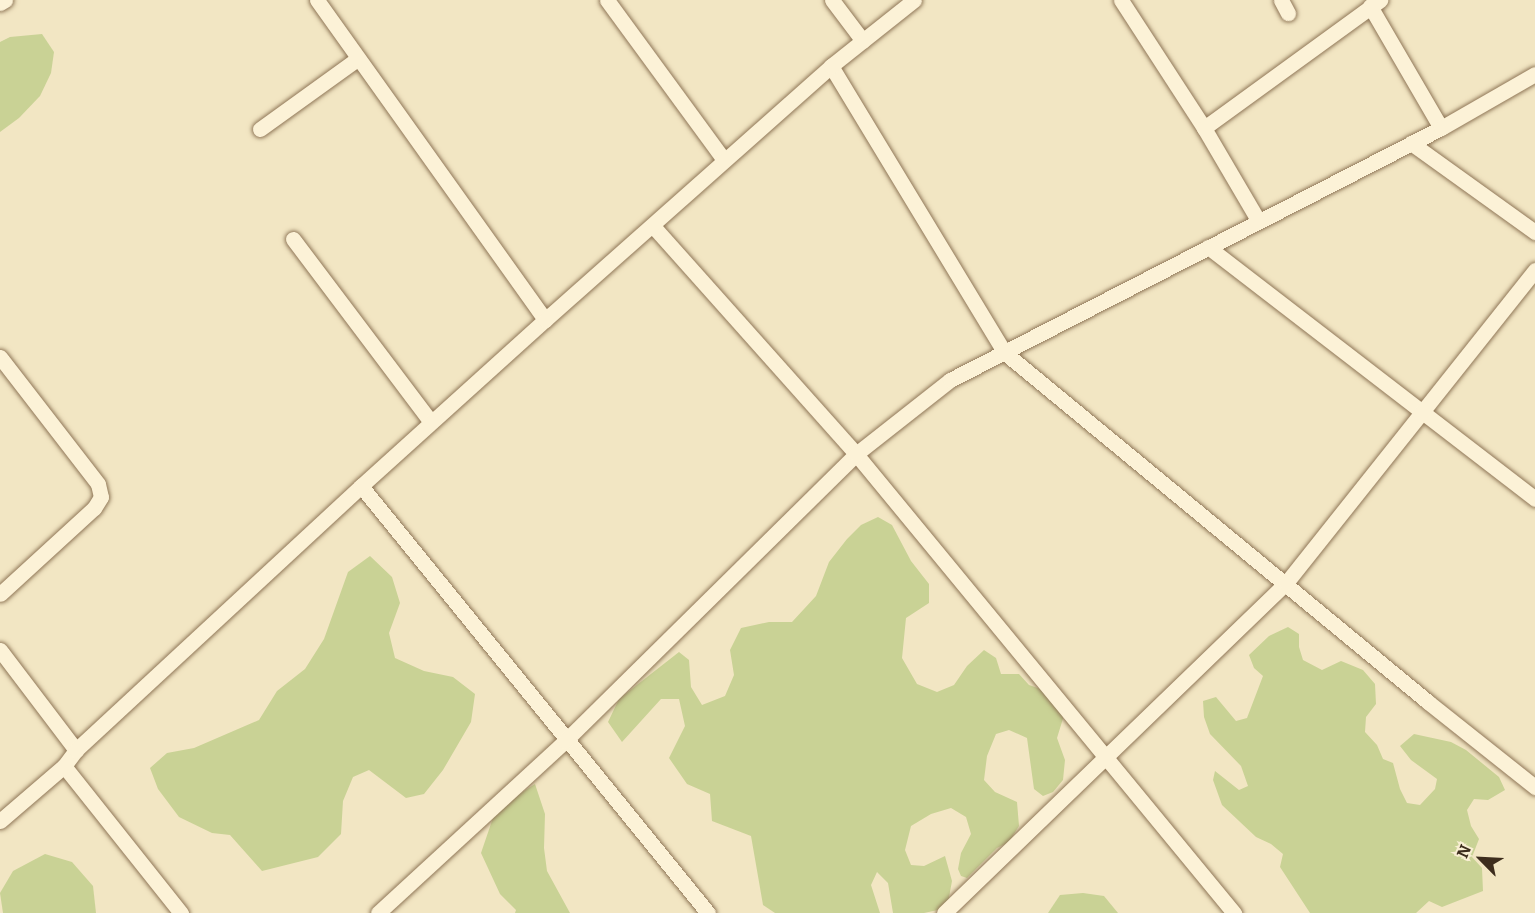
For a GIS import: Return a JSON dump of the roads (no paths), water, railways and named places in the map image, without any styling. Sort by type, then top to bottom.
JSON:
[{"type":"street","points":[[0,3],[5,0]]},
{"type":"street","points":[[317,0],[545,320]]},
{"type":"street","points":[[607,0],[724,160]]},
{"type":"street","points":[[832,0],[864,41]]},
{"type":"street","points":[[0,821],[63,766],[76,750],[431,422],[831,66],[914,0]]},
{"type":"street","points":[[1121,0],[1204,128],[1258,220]]},
{"type":"street","points":[[1204,128],[1375,3],[1441,128]]},
{"type":"street","points":[[260,129],[357,59]]},
{"type":"street","points":[[831,66],[1005,353],[1428,702],[1535,787]]},
{"type":"street","points":[[378,913],[566,741],[856,454],[950,380],[1441,128],[1535,74]]},
{"type":"street","points":[[1411,143],[1535,232]]},
{"type":"street","points":[[653,226],[856,454],[1234,913]]},
{"type":"street","points":[[293,239],[431,422]]},
{"type":"street","points":[[1208,247],[1535,500]]},
{"type":"street","points":[[944,913],[1286,583],[1535,270]]},
{"type":"street","points":[[0,357],[98,484],[101,497],[94,508],[0,594]]},
{"type":"street","points":[[361,486],[708,913]]},
{"type":"street","points":[[0,650],[76,750]]},
{"type":"street","points":[[63,766],[182,913]]}]
